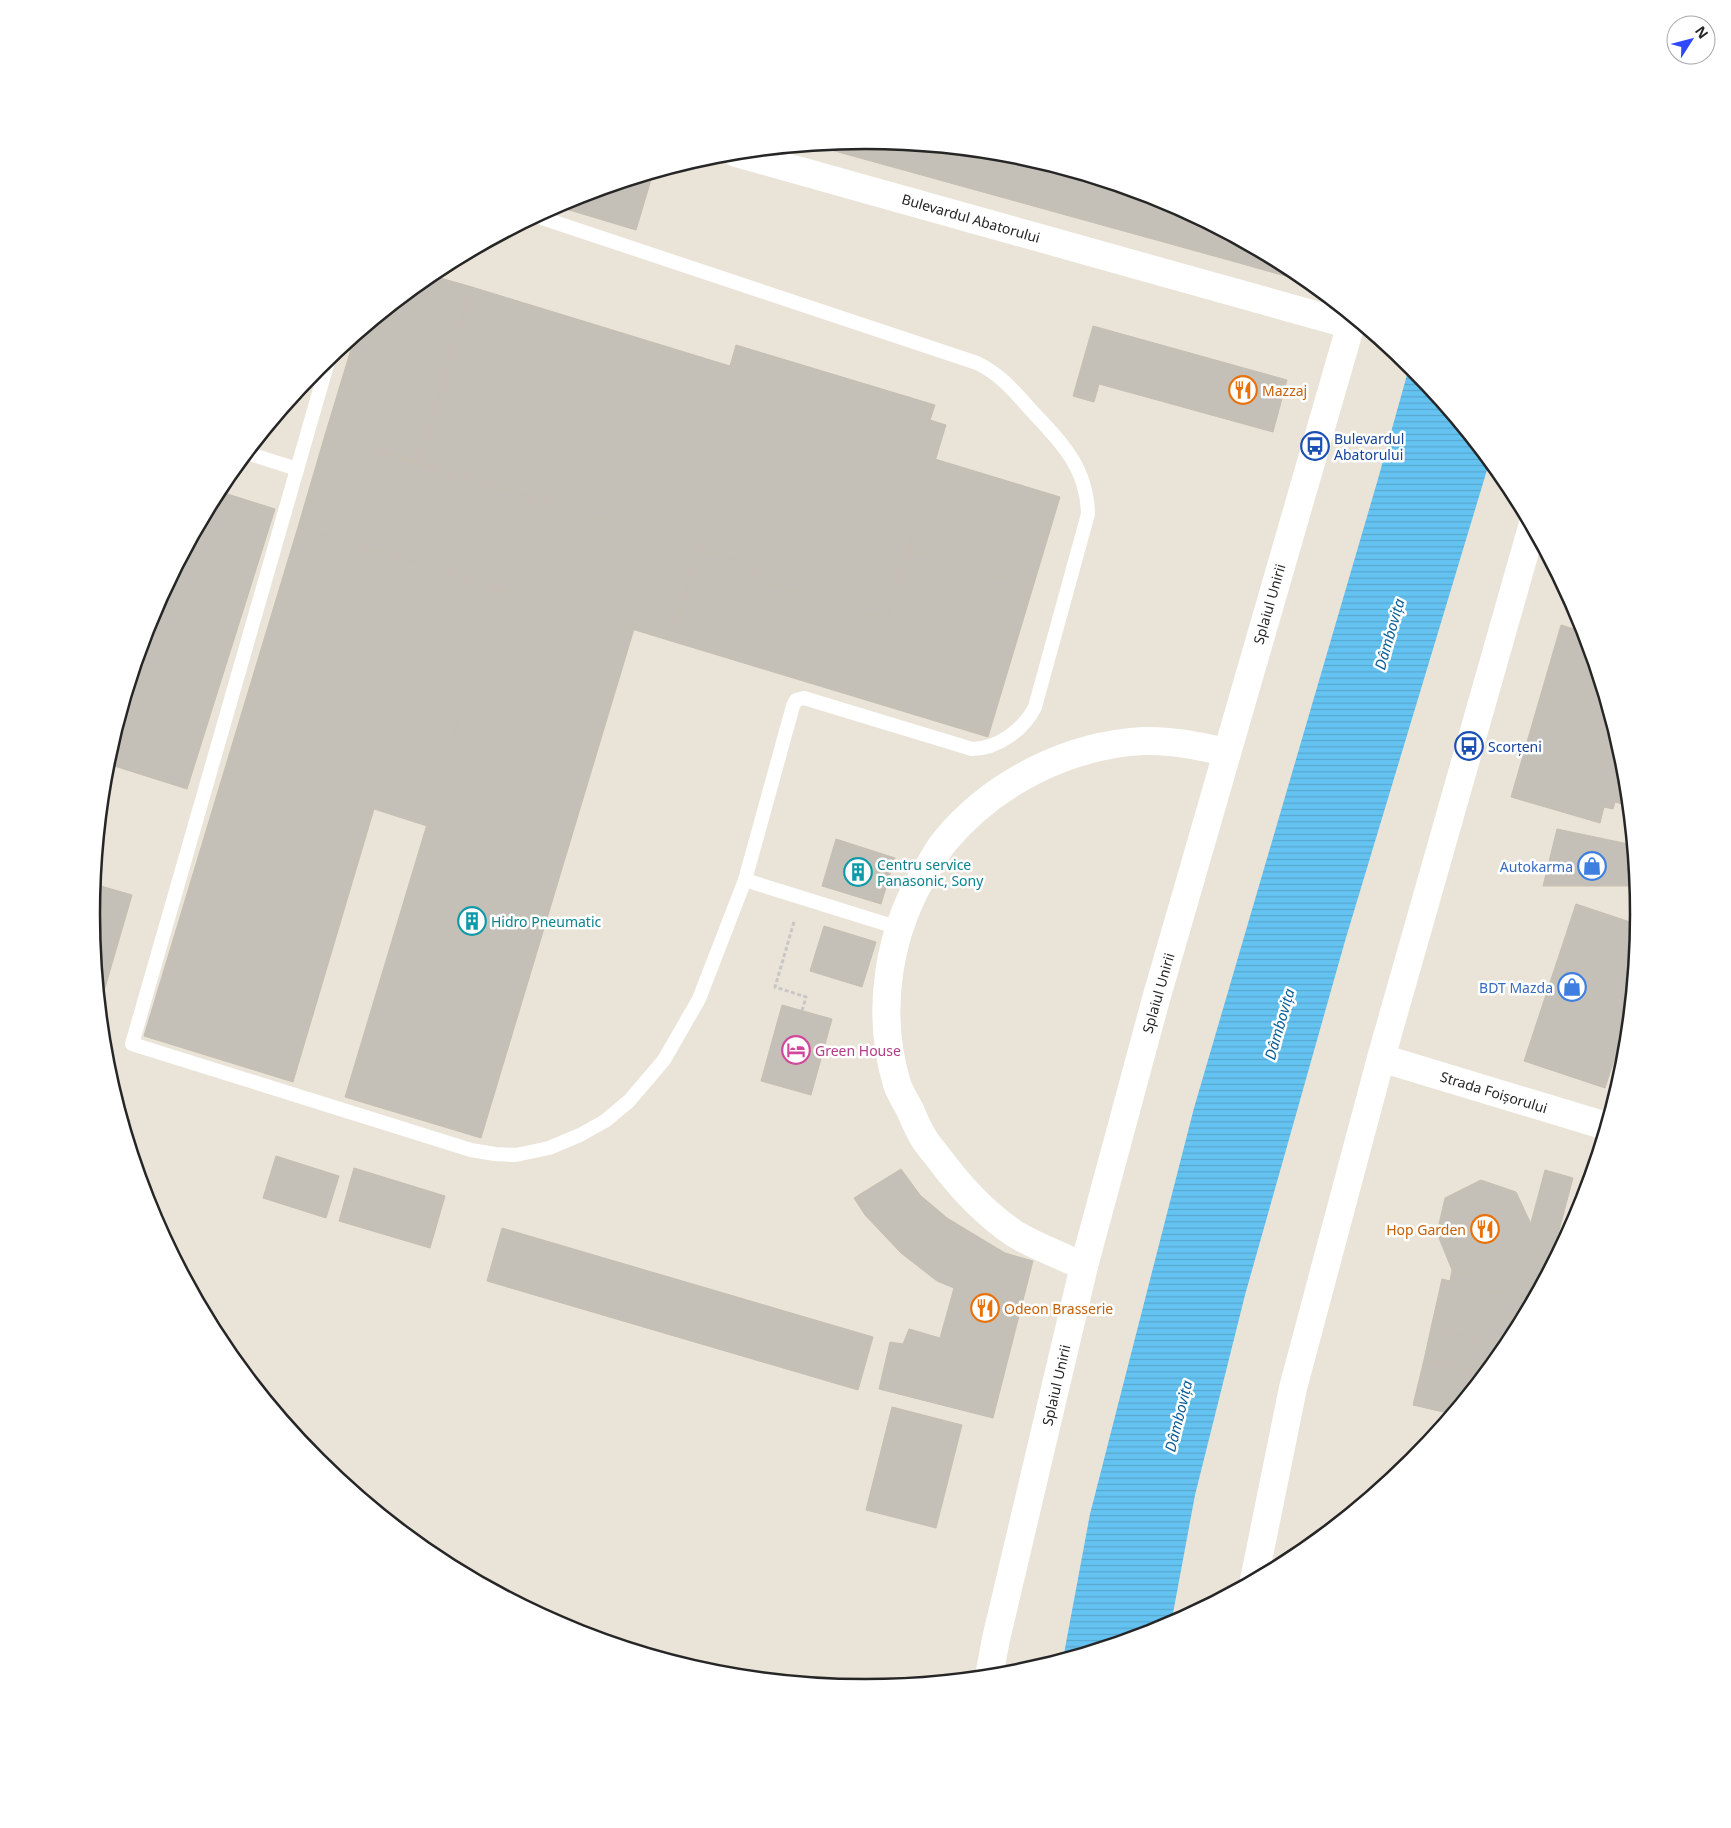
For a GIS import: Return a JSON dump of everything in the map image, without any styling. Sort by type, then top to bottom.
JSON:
[{"type":"main road","name":"Bulevardul Abatorului","points":[[754,157],[1348,320]]},
{"type":"main road","name":"Splaiul Unirii","points":[[990,1669],[1084,1266],[1158,990],[1351,323]]},
{"type":"main road","points":[[1256,1572],[1293,1388],[1381,1058],[1530,534]]},
{"type":"main road","points":[[1084,1266],[1046,1250],[1017,1234],[987,1213],[954,1180],[923,1138],[898,1085],[887,1035],[887,980],[899,928],[918,882],[945,841],[980,807],[1018,778],[1062,758],[1108,745],[1144,741],[1180,743],[1226,752]]},
{"type":"main road","name":"Strada Foișorului","points":[[1381,1058],[1601,1125]]},
{"type":"lane","points":[[324,373],[132,1044],[472,1150],[516,1155],[549,1148],[580,1135],[605,1121],[629,1101],[664,1060],[699,999],[745,880],[796,700],[804,698],[972,750],[985,748],[1000,741],[1025,724],[1035,707],[1088,514],[1083,480],[1074,461],[1061,442],[1004,380],[992,370],[976,363],[545,219]]},
{"type":"lane","points":[[253,455],[297,469]]},
{"type":"lane","points":[[745,880],[899,928]]},
{"type":"path","points":[[801,897],[775,987],[806,997],[802,1010]]},
{"type":"water","name":"Dâmbovița","points":[[1407,373],[1441,409],[1487,468],[1345,941],[1245,1295],[1195,1495],[1173,1615],[1112,1639],[1064,1653],[1090,1514],[1194,1108]]},
{"type":"building","points":[[866,148],[916,150],[965,155],[1015,163],[1064,175],[1112,189],[1204,227],[1237,245],[1232,261],[829,149]]},
{"type":"building","points":[[651,180],[636,230],[567,209],[619,189]]},
{"type":"building","points":[[1237,245],[1290,277],[1232,261]]},
{"type":"building","points":[[440,278],[472,287],[419,463],[325,435],[352,347],[399,307]]},
{"type":"building","points":[[472,287],[730,366],[736,345],[935,405],[930,420],[946,425],[887,619],[754,579],[757,567],[419,463]]},
{"type":"building","points":[[1093,326],[1287,380],[1273,432],[1099,384],[1094,402],[1073,396]]},
{"type":"building","points":[[325,435],[699,549],[671,641],[298,527]]},
{"type":"building","points":[[935,459],[1060,497],[1033,587],[908,550]]},
{"type":"building","points":[[226,494],[275,509],[187,789],[115,766],[126,716],[158,621],[179,575]]},
{"type":"building","points":[[298,527],[498,588],[427,826],[374,809],[293,1082],[144,1036]]},
{"type":"building","points":[[699,549],[757,567],[754,579],[887,619],[908,550],[1033,587],[988,737],[671,641]]},
{"type":"building","name":"Hidro Pneumatic","points":[[498,588],[634,629],[481,1138],[345,1097]]},
{"type":"building","points":[[1561,625],[1576,629],[1605,716],[1622,804],[1615,802],[1613,809],[1604,807],[1600,823],[1511,797]]},
{"type":"building","name":"Autokarma","points":[[1557,829],[1627,844],[1630,886],[1543,886]]},
{"type":"building","name":"Centru service Panasonic, Sony","points":[[836,839],[895,858],[881,904],[822,886]]},
{"type":"building","points":[[101,886],[132,895],[105,989],[100,914]]},
{"type":"building","points":[[1576,904],[1631,922],[1624,1014],[1619,1045],[1605,1088],[1524,1061]]},
{"type":"building","points":[[824,926],[876,942],[862,987],[810,971]]},
{"type":"building","name":"Green House","points":[[782,1005],[832,1019],[811,1095],[761,1081]]},
{"type":"building","points":[[276,1156],[339,1176],[326,1218],[263,1198]]},
{"type":"building","points":[[354,1168],[445,1196],[430,1248],[339,1221]]},
{"type":"building","name":"Odeon Brasserie","points":[[901,1169],[920,1195],[947,1218],[1005,1253],[1033,1261],[993,1418],[879,1389],[890,1342],[903,1344],[909,1329],[940,1338],[954,1288],[937,1281],[901,1253],[865,1215],[854,1198]]},
{"type":"building","points":[[1545,1170],[1573,1178],[1555,1247],[1526,1300],[1450,1281],[1452,1270],[1489,1280],[1521,1260]]},
{"type":"building","points":[[1481,1180],[1516,1192],[1531,1224],[1521,1260],[1489,1280],[1452,1270],[1437,1233],[1445,1198]]},
{"type":"building","points":[[502,1228],[873,1337],[858,1390],[487,1281]]},
{"type":"building","points":[[1442,1279],[1526,1300],[1499,1344],[1431,1328]]},
{"type":"building","points":[[1431,1328],[1499,1344],[1478,1372],[1424,1360]]},
{"type":"building","points":[[1424,1360],[1478,1372],[1446,1413],[1413,1405]]},
{"type":"building","points":[[892,1407],[962,1425],[936,1528],[866,1510]]},
{"type":"place","name":"Mazzaj","points":[[1243,390]]},
{"type":"place","name":"Bulevardul Abatorului","points":[[1315,446]]},
{"type":"place","name":"Scorțeni","points":[[1469,746]]},
{"type":"place","name":"Autokarma","points":[[1592,866]]},
{"type":"place","name":"Centru service Panasonic, Sony","points":[[858,872]]},
{"type":"place","name":"Hidro Pneumatic","points":[[472,921]]},
{"type":"place","name":"BDT Mazda","points":[[1572,987]]},
{"type":"place","name":"Green House","points":[[796,1050]]},
{"type":"place","name":"Hop Garden","points":[[1485,1229]]},
{"type":"place","name":"Odeon Brasserie","points":[[985,1308]]}]
